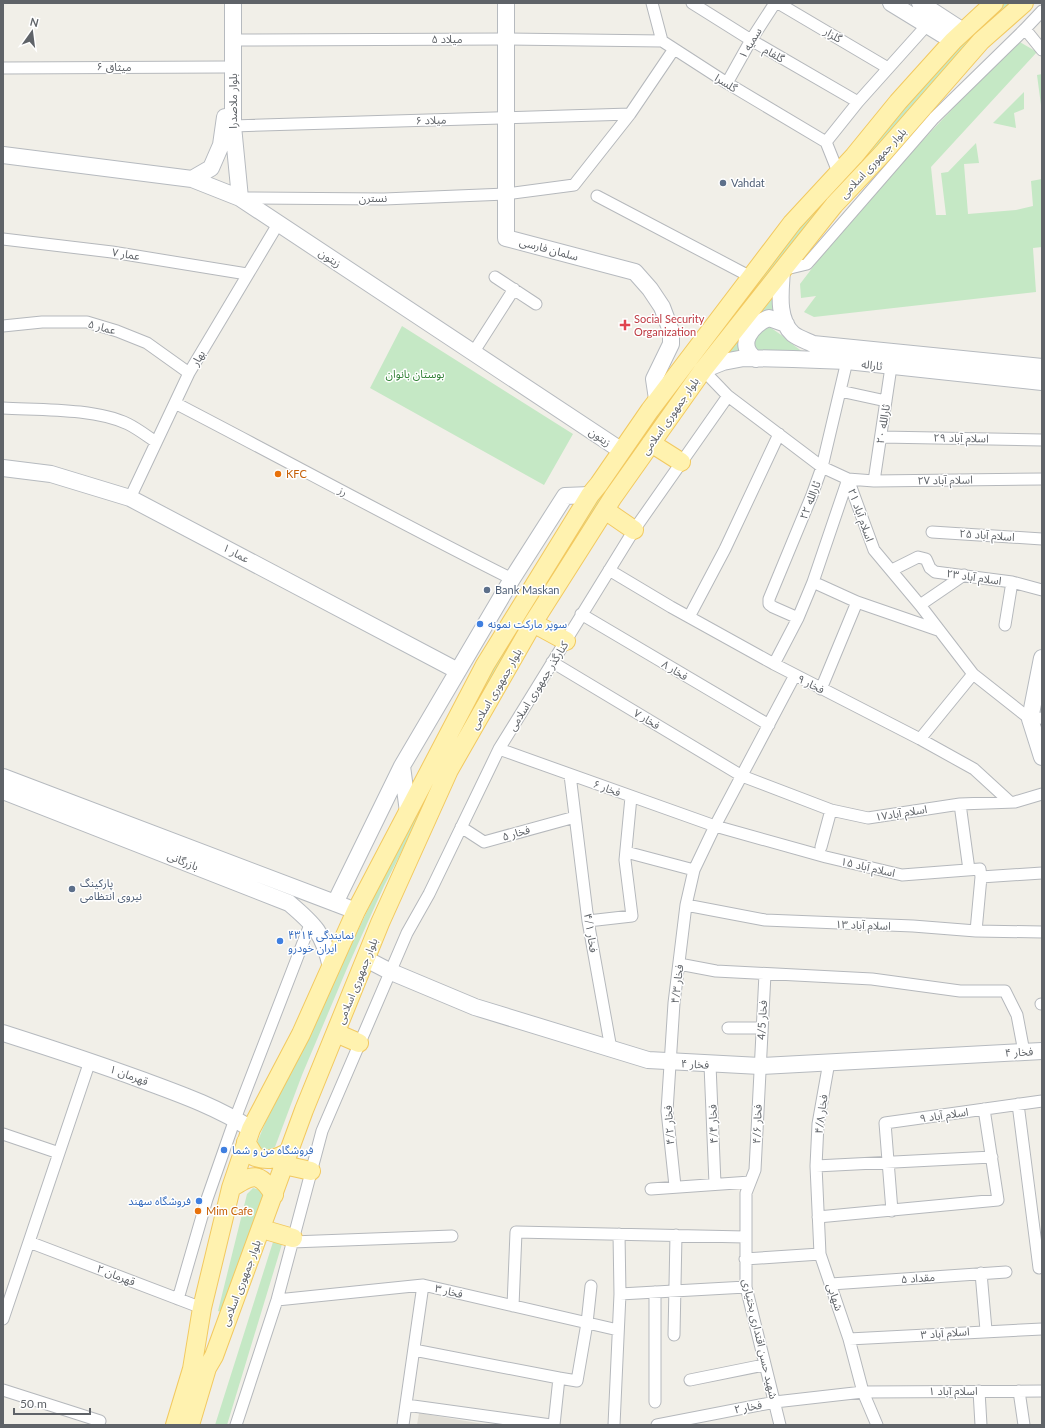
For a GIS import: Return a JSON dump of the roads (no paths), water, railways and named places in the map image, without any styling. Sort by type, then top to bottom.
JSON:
[{"type":"main road","name":"بلوار جمهوری اسلامی","points":[[175,1425],[192,1369],[193,1354],[202,1308],[231,1188],[248,1136],[301,1034],[356,911],[485,665],[590,494],[599,484],[657,399],[792,223],[854,156],[898,102],[958,36],[994,3]]},
{"type":"main road","name":"بلوار جمهوری اسلامی","points":[[214,1356],[262,1229],[286,1159],[366,959],[449,770],[533,623],[604,510],[703,370],[782,270],[834,205],[884,152],[982,42],[1024,3]]},
{"type":"main road","points":[[651,444],[681,462]]},
{"type":"main road","points":[[604,510],[634,530]]},
{"type":"main road","points":[[533,623],[566,642]]},
{"type":"main road","points":[[336,1033],[359,1043]]},
{"type":"main road","points":[[248,1136],[255,1157],[265,1160],[278,1158],[286,1159],[311,1171]]},
{"type":"main road","points":[[231,1188],[247,1178],[254,1176],[262,1178],[274,1195]]},
{"type":"main road","points":[[262,1229],[293,1240]]},
{"type":"main road","points":[[166,1425],[183,1368],[193,1354]]},
{"type":"main road","points":[[190,1425],[207,1368],[214,1356]]},
{"type":"main road","points":[[200,1425],[214,1370],[214,1356]]},
{"type":"street","name":"بلوار ملاصدرا","points":[[223,3],[228,67],[229,126],[240,198]]},
{"type":"street","name":"بلوار ملاصدرا","points":[[228,67],[233,40],[233,3]]},
{"type":"street","name":"سلمان فارسی","points":[[506,3],[506,238],[635,272],[650,289],[662,307],[671,331],[671,344],[654,379],[657,399]]},
{"type":"street","points":[[652,3],[662,41]]},
{"type":"street","name":"گلفام","points":[[692,3],[751,40],[858,102]]},
{"type":"street","name":"سمیه ۱","points":[[727,83],[751,40],[776,3]]},
{"type":"street","name":"گلزار","points":[[776,3],[888,68]]},
{"type":"street","points":[[891,3],[958,36]]},
{"type":"street","points":[[920,3],[937,25]]},
{"type":"street","points":[[786,324],[781,309],[782,270],[807,264],[934,118],[1025,29],[1042,10]]},
{"type":"street","points":[[838,172],[826,142],[888,68],[937,25]]},
{"type":"street","points":[[1025,29],[1042,50]]},
{"type":"street","name":"میلاد ۵","points":[[233,40],[506,39],[662,41]]},
{"type":"street","name":"گلسرا","points":[[662,41],[727,83],[826,142]]},
{"type":"street","name":"نسترن","points":[[240,198],[384,199],[506,194],[574,185],[630,114],[674,49]]},
{"type":"street","name":"میثاق ۶","points":[[3,68],[228,67]]},
{"type":"street","name":"میلاد ۶","points":[[229,126],[630,114]]},
{"type":"street","name":"بلوار ملاصدرا","points":[[192,179],[211,168],[229,126]]},
{"type":"street","name":"زیتون","points":[[3,155],[192,179],[240,198],[622,451]]},
{"type":"street","points":[[597,196],[751,277]]},
{"type":"street","name":"بهار","points":[[130,498],[189,373],[278,224]]},
{"type":"street","name":"عمار ۷","points":[[3,239],[112,252],[247,274]]},
{"type":"street","points":[[495,277],[536,304]]},
{"type":"street","points":[[473,353],[514,289]]},
{"type":"street","points":[[756,359],[749,355],[745,346],[749,334],[759,322],[769,318],[786,324]]},
{"type":"street","name":"عمار ۵","points":[[3,326],[42,322],[87,322],[117,331],[147,343],[189,373]]},
{"type":"street","name":"ثاراله","points":[[786,324],[793,334],[812,344],[1042,367]]},
{"type":"street","name":"ثاراله","points":[[703,370],[723,362],[744,358],[847,361],[891,367],[1042,382]]},
{"type":"street","name":"ثارالله ۲۲","points":[[798,618],[773,607],[769,604],[769,599],[822,467],[847,361]]},
{"type":"street","name":"ثارالله ۲۰","points":[[874,481],[891,367]]},
{"type":"street","name":"اسلام آباد ۲۱","points":[[703,370],[728,396],[822,467],[848,479],[874,550],[920,605],[972,674],[1036,718]]},
{"type":"street","points":[[840,391],[886,401]]},
{"type":"street","name":"کنارگذر جمهوری اسلامی","points":[[236,1425],[277,1300],[322,1131],[389,971],[407,933],[429,894],[460,827],[499,749],[634,530],[728,396]]},
{"type":"street","name":"رز","points":[[175,403],[420,533],[512,579]]},
{"type":"street","points":[[3,408],[80,413],[104,417],[127,424],[156,442]]},
{"type":"street","points":[[689,616],[725,549],[779,434]]},
{"type":"street","name":"اسلام آباد ۲۹","points":[[881,437],[1042,440]]},
{"type":"street","name":"عمار ۱","points":[[3,468],[51,474],[130,498],[458,672]]},
{"type":"street","points":[[774,664],[798,618],[813,582],[848,479]]},
{"type":"street","name":"اسلام آباد ۲۷","points":[[848,479],[874,481],[1042,479]]},
{"type":"street","points":[[335,903],[402,766],[512,579],[565,496],[590,494]]},
{"type":"street","name":"اسلام آباد ۲۵","points":[[932,532],[1042,539]]},
{"type":"street","name":"اسلام آباد ۲۳","points":[[892,570],[918,557],[926,559],[930,568],[935,572],[1012,582],[1042,590]]},
{"type":"street","name":"فخار ۹","points":[[609,570],[774,664],[920,739],[974,769],[1010,802]]},
{"type":"street","points":[[920,605],[964,575]]},
{"type":"street","points":[[813,582],[857,602],[938,630]]},
{"type":"street","points":[[1005,625],[1012,582]]},
{"type":"street","points":[[821,689],[857,602]]},
{"type":"street","name":"فخار ۸","points":[[581,614],[769,725]]},
{"type":"street","points":[[1042,661],[1036,718],[1042,757]]},
{"type":"street","name":"فخار ۷","points":[[552,662],[742,776]]},
{"type":"street","points":[[920,739],[972,674]]},
{"type":"street","name":"فخار ۴/۳","points":[[671,1063],[674,1003],[686,905],[694,870],[714,826],[795,675]]},
{"type":"street","name":"فخار ۶","points":[[499,749],[714,826]]},
{"type":"street","points":[[402,766],[408,812]]},
{"type":"street","name":"فخار ۴/۱","points":[[570,775],[588,921],[610,1050]]},
{"type":"street","name":"اسلام آباد۱۷","points":[[742,776],[831,810],[868,818],[960,804],[1010,802],[1042,794]]},
{"type":"street","name":"بازرگانی","points":[[3,777],[289,903],[312,922],[323,938],[331,967]]},
{"type":"street","name":"بازرگانی","points":[[3,791],[298,889],[356,911]]},
{"type":"street","points":[[588,921],[632,916],[625,860],[631,797]]},
{"type":"street","points":[[960,804],[969,870],[980,869],[981,877],[976,932]]},
{"type":"street","points":[[822,847],[831,810]]},
{"type":"street","name":"فخار ۵","points":[[460,827],[484,842],[576,817]]},
{"type":"street","name":"اسلام آباد ۱۵","points":[[714,826],[826,858],[902,875],[969,870]]},
{"type":"street","points":[[626,852],[694,870]]},
{"type":"street","points":[[981,877],[1042,873]]},
{"type":"street","points":[[289,903],[295,903],[299,899],[300,894],[298,889]]},
{"type":"street","name":"اسلام آباد ۱۳","points":[[686,905],[764,920],[914,926],[976,932],[1042,932]]},
{"type":"street","points":[[178,1299],[207,1199],[235,1119],[312,922]]},
{"type":"street","name":"فخار ۴","points":[[366,959],[389,971],[475,1007],[610,1050],[648,1060],[671,1063],[760,1066],[1042,1051]]},
{"type":"street","points":[[679,964],[716,971],[872,979],[960,991],[1005,990],[1017,1015],[1024,1052]]},
{"type":"street","name":"فخار 4/5","points":[[760,1066],[765,974]]},
{"type":"street","points":[[728,1028],[762,1028]]},
{"type":"street","name":"قهرمان ۱","points":[[3,1033],[90,1061],[192,1098],[235,1119],[248,1136]]},
{"type":"street","points":[[3,1319],[90,1061]]},
{"type":"street","name":"فخار ۴/۸","points":[[816,1166],[818,1124],[829,1062]]},
{"type":"street","name":"فخار ۴/۲","points":[[671,1063],[666,1111],[675,1186]]},
{"type":"street","name":"فخار ۴/۴","points":[[710,1065],[714,1184]]},
{"type":"street","name":"فخار ۴/۶","points":[[750,1182],[755,1170],[760,1066]]},
{"type":"street","name":"اسلام آباد ۹","points":[[887,1162],[885,1123],[1042,1101]]},
{"type":"street","points":[[1018,1104],[1038,1227],[1039,1268]]},
{"type":"street","points":[[818,1217],[998,1200],[984,1109]]},
{"type":"street","points":[[3,1134],[59,1153]]},
{"type":"street","points":[[816,1166],[992,1157]]},
{"type":"street","points":[[887,1162],[892,1211]]},
{"type":"street","name":"شهابی","points":[[816,1166],[820,1254],[849,1339],[863,1392],[877,1425]]},
{"type":"street","points":[[651,1189],[675,1186],[750,1182]]},
{"type":"street","name":"شهید حسن اقتداری بختیاری","points":[[750,1182],[746,1193],[746,1287],[780,1425]]},
{"type":"street","points":[[513,1306],[516,1232],[745,1237]]},
{"type":"street","points":[[614,1425],[620,1294],[620,1234]]},
{"type":"street","points":[[674,1335],[676,1235]]},
{"type":"street","points":[[293,1240],[452,1236]]},
{"type":"street","name":"قهرمان ۲","points":[[29,1242],[202,1308]]},
{"type":"street","points":[[745,1259],[820,1254]]},
{"type":"street","name":"مقداد ۵","points":[[831,1284],[1006,1272]]},
{"type":"street","points":[[981,1273],[986,1330]]},
{"type":"street","points":[[403,1425],[423,1285]]},
{"type":"street","name":"فخار ۳","points":[[277,1300],[423,1285],[618,1330]]},
{"type":"street","points":[[414,1350],[577,1381],[588,1322],[591,1286]]},
{"type":"street","points":[[620,1294],[746,1287]]},
{"type":"street","points":[[655,1292],[655,1402]]},
{"type":"street","name":"اسلام آباد ۳","points":[[849,1339],[986,1330],[1042,1329]]},
{"type":"street","points":[[690,1380],[764,1365]]},
{"type":"street","points":[[406,1405],[552,1425],[559,1378]]},
{"type":"street","points":[[3,1390],[100,1421]]},
{"type":"street","points":[[979,1391],[981,1425]]},
{"type":"street","points":[[1019,1391],[1024,1425]]},
{"type":"street","name":"اسلام آباد ۱","points":[[863,1392],[1042,1391]]},
{"type":"street","name":"فخار ۲","points":[[657,1425],[774,1402],[863,1392]]},
{"type":"place","name":"Vahdat","points":[[723,183]]},
{"type":"place","name":"Social Security Organization","points":[[625,325]]},
{"type":"place","name":"KFC","points":[[278,474]]},
{"type":"place","name":"Bank Maskan","points":[[487,590]]},
{"type":"place","name":"سوپر مارکت نمونه","points":[[480,624]]},
{"type":"place","name":"پارکینگ نیروی انتظامی","points":[[72,889]]},
{"type":"place","name":"نمایندگی ۴۳۱۴ ایران خودرو","points":[[280,941]]},
{"type":"place","name":"فروشگاه من و شما","points":[[224,1150]]},
{"type":"place","name":"فروشگاه سهند","points":[[199,1201]]},
{"type":"place","name":"Mim Cafe","points":[[198,1211]]},
{"type":"park label","name":"بوستان بانوان","points":[[415,374]]}]
